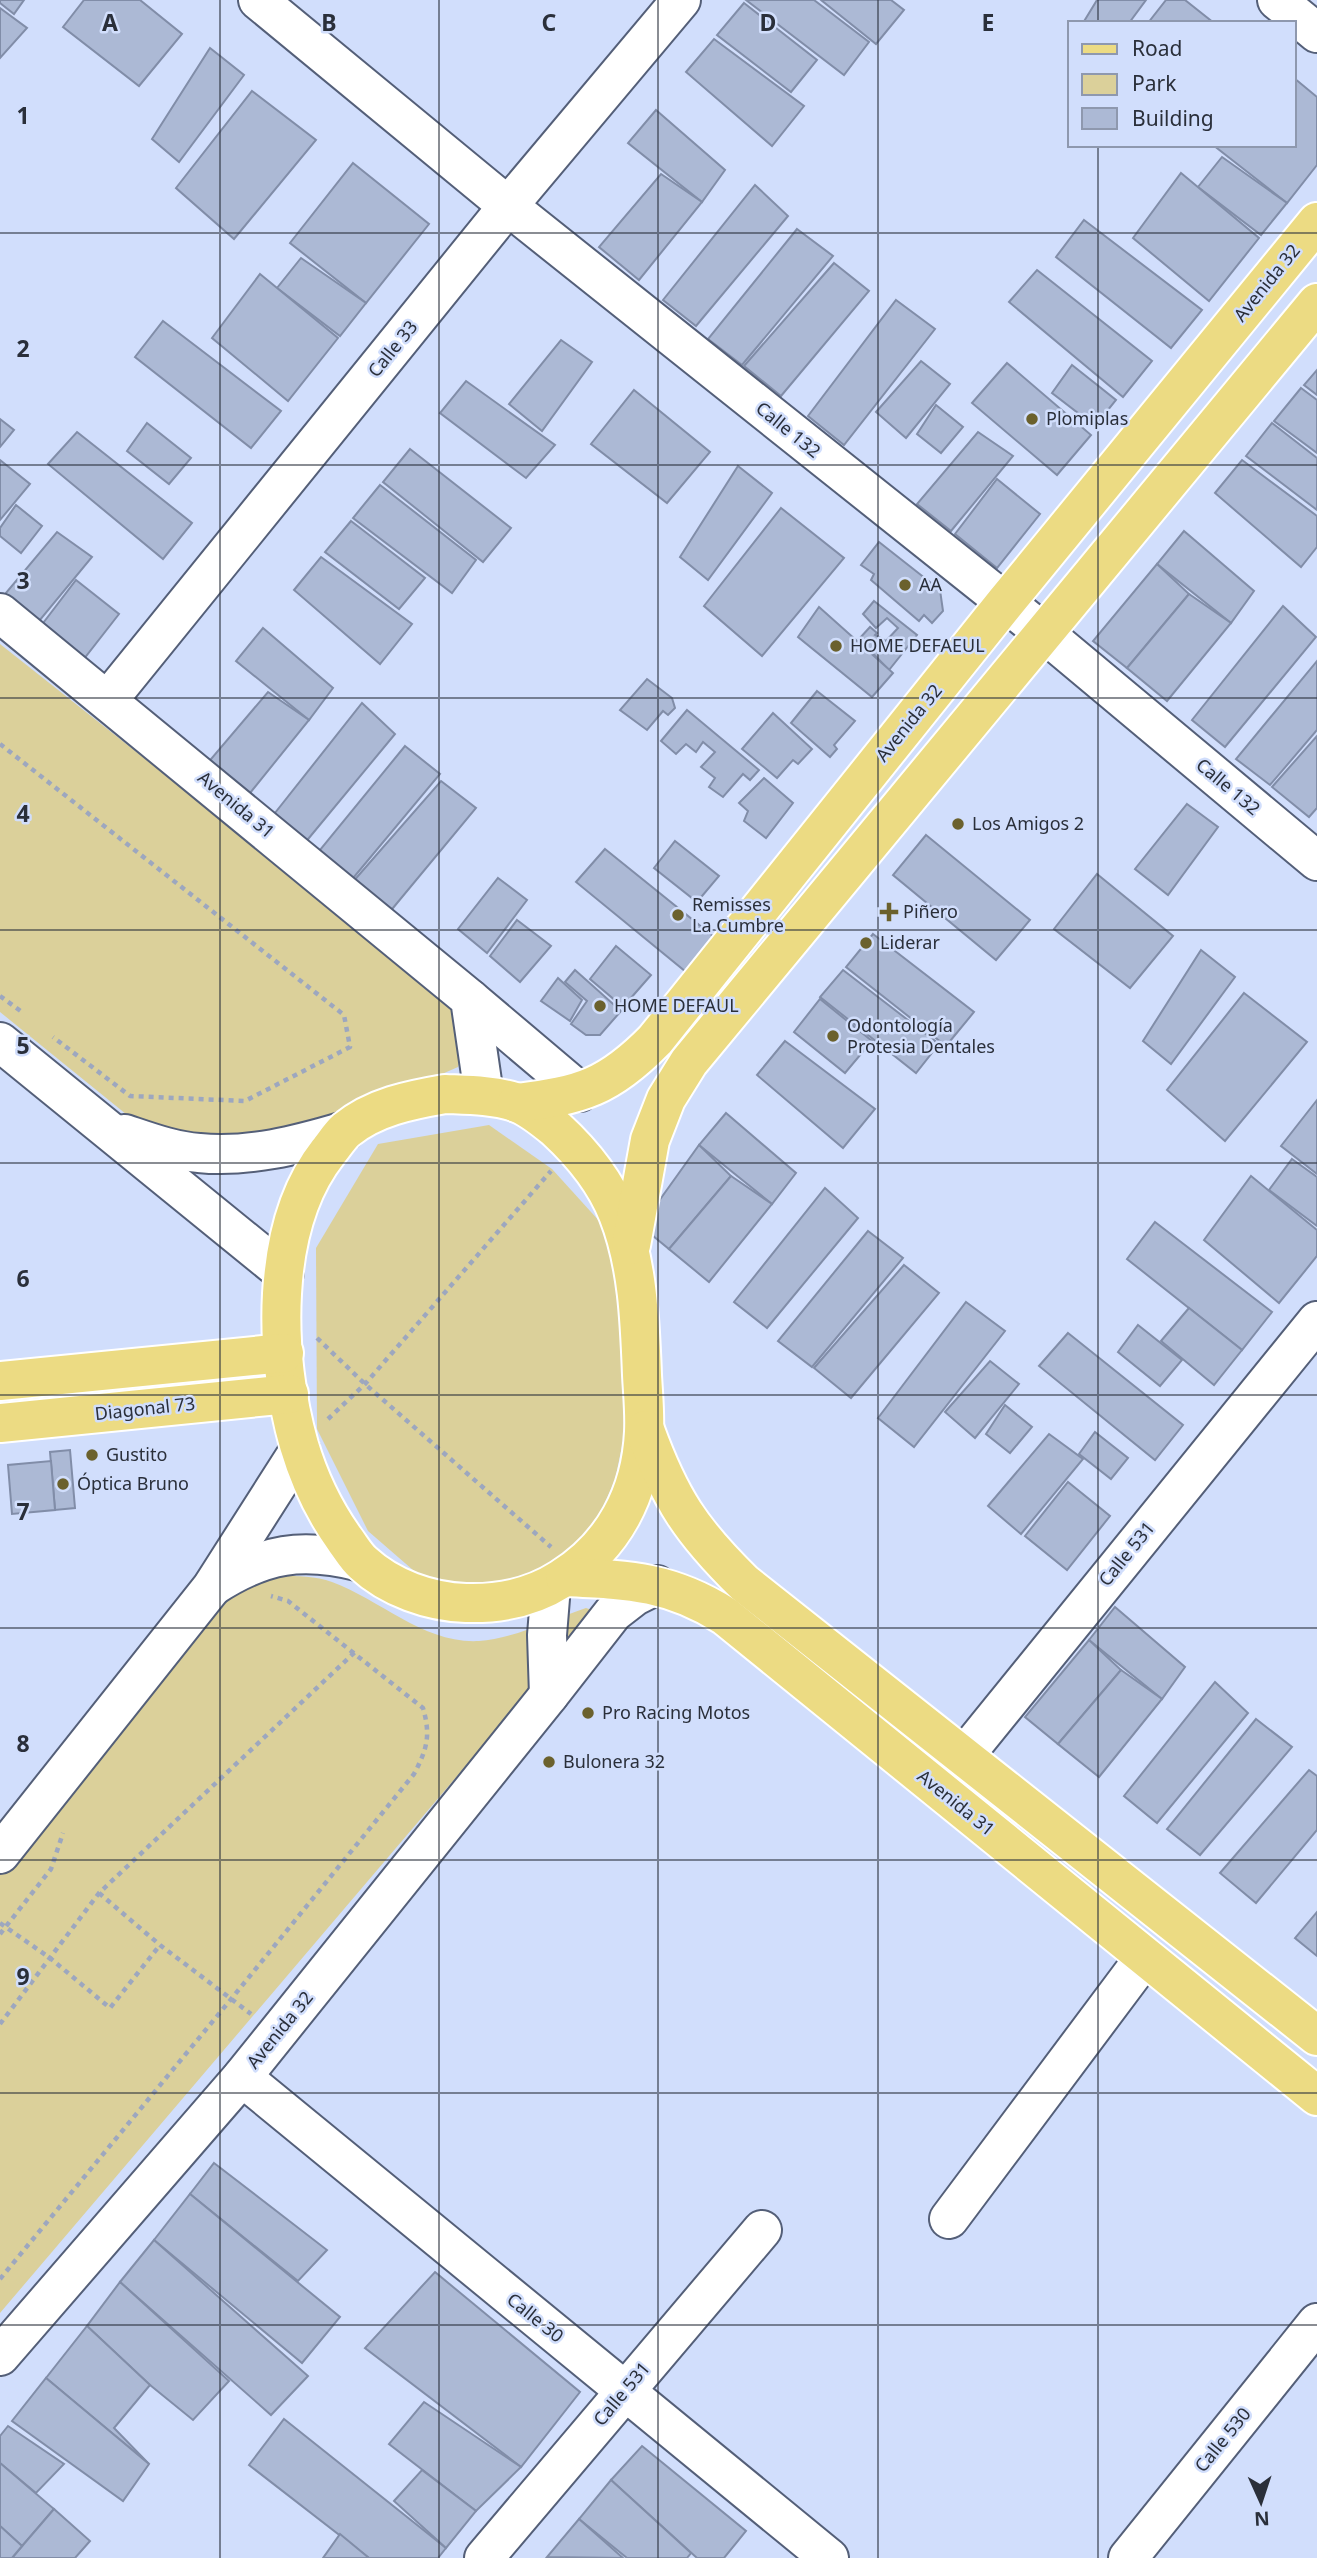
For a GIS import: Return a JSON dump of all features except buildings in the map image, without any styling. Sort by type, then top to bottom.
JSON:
[{"type":"main road","name":"Avenida 32","points":[[345,1131],[370,1115],[406,1101],[445,1094],[501,1099],[553,1099],[606,1081],[632,1064],[655,1040],[1004,603],[1317,222]]},
{"type":"main road","points":[[630,1254],[639,1190],[650,1140],[666,1099],[689,1062],[1317,303]]},
{"type":"main road","points":[[345,1131],[316,1168],[299,1202],[288,1238],[284,1273],[283,1339],[289,1394],[298,1442],[315,1489],[336,1527],[361,1562],[389,1581],[419,1595],[452,1603],[486,1603],[519,1598],[564,1577],[593,1556],[615,1528],[632,1497],[641,1463],[644,1428],[641,1327],[630,1254],[618,1214],[598,1176],[572,1144],[547,1121],[501,1099]]},
{"type":"main road","points":[[0,1381],[283,1339]]},
{"type":"main road","name":"Diagonal 73","points":[[0,1423],[289,1394]]},
{"type":"main road","points":[[644,1428],[674,1499],[694,1530],[744,1583],[1317,2036]]},
{"type":"main road","name":"Avenida 31","points":[[564,1577],[657,1585],[701,1601],[725,1616],[1317,2096]]},
{"type":"street","name":"Calle 132","points":[[258,0],[508,206],[1044,634],[1317,861]]},
{"type":"street","name":"Calle 33","points":[[108,700],[508,206],[681,0]]},
{"type":"street","points":[[1277,0],[1317,33]]},
{"type":"street","name":"Avenida 31","points":[[0,613],[580,1092]]},
{"type":"street","points":[[470,999],[501,1099]]},
{"type":"street","points":[[0,1042],[284,1273]]},
{"type":"street","points":[[104,1127],[160,1146],[197,1153],[228,1154],[288,1146],[345,1131]]},
{"type":"street","name":"Calle 531","points":[[938,1788],[1317,1321]]},
{"type":"street","points":[[0,1854],[212,1587],[298,1442]]},
{"type":"street","points":[[212,1587],[238,1570],[267,1558],[299,1553],[331,1554],[361,1562]]},
{"type":"street","points":[[549,1695],[547,1635],[564,1577]]},
{"type":"street","name":"Avenida 32","points":[[0,2356],[242,2077],[613,1613],[635,1596],[657,1585]]},
{"type":"street","points":[[949,2219],[1145,1957]]},
{"type":"street","name":"Calle 30","points":[[242,2077],[828,2558]]},
{"type":"street","name":"Calle 531","points":[[484,2558],[761,2230]]},
{"type":"street","name":"Calle 530","points":[[1128,2558],[1317,2323]]},
{"type":"path","points":[[0,744],[344,1014],[350,1047],[245,1101],[130,1096],[43,1029]]},
{"type":"path","points":[[0,996],[33,1021]]},
{"type":"path","points":[[298,1442],[317,1429],[365,1384],[572,1144]]},
{"type":"path","points":[[283,1339],[305,1326],[564,1577]]},
{"type":"path","points":[[0,2278],[414,1774],[422,1758],[429,1726],[423,1708],[288,1601],[269,1595]]},
{"type":"path","points":[[0,2024],[99,1893],[355,1652]]},
{"type":"path","points":[[0,1934],[51,1869],[64,1832]]},
{"type":"path","points":[[99,1893],[160,1945],[276,2034]]},
{"type":"path","points":[[0,1923],[50,1958],[110,2008],[160,1945]]},
{"type":"green space","points":[[0,644],[465,1012],[468,1038],[458,1067],[279,1145],[158,1140],[0,1012]]},
{"type":"green space","points":[[489,1125],[552,1169],[611,1234],[636,1378],[615,1480],[575,1569],[512,1595],[436,1590],[368,1531],[317,1429],[316,1248],[378,1144]]},
{"type":"green space","points":[[279,1576],[313,1577],[332,1582],[421,1628],[459,1640],[479,1641],[505,1637],[586,1608],[592,1610],[590,1620],[0,2313],[0,1856],[220,1605],[258,1581]]},
{"type":"place","name":"Plomiplas","points":[[1032,419]]},
{"type":"place","name":"AA","points":[[905,585]]},
{"type":"place","name":"HOME DEFAEUL","points":[[836,646]]},
{"type":"place","name":"Los Amigos 2","points":[[958,824]]},
{"type":"place","name":"Piñero","points":[[889,912]]},
{"type":"place","name":"Remisses La Cumbre","points":[[678,915]]},
{"type":"place","name":"Liderar","points":[[866,943]]},
{"type":"place","name":"HOME DEFAUL","points":[[600,1006]]},
{"type":"place","name":"Odontología Protesia Dentales","points":[[833,1036]]},
{"type":"place","name":"Gustito","points":[[92,1455]]},
{"type":"place","name":"Óptica Bruno","points":[[63,1484]]},
{"type":"place","name":"Pro Racing Motos","points":[[588,1713]]},
{"type":"place","name":"Bulonera 32","points":[[549,1762]]}]
